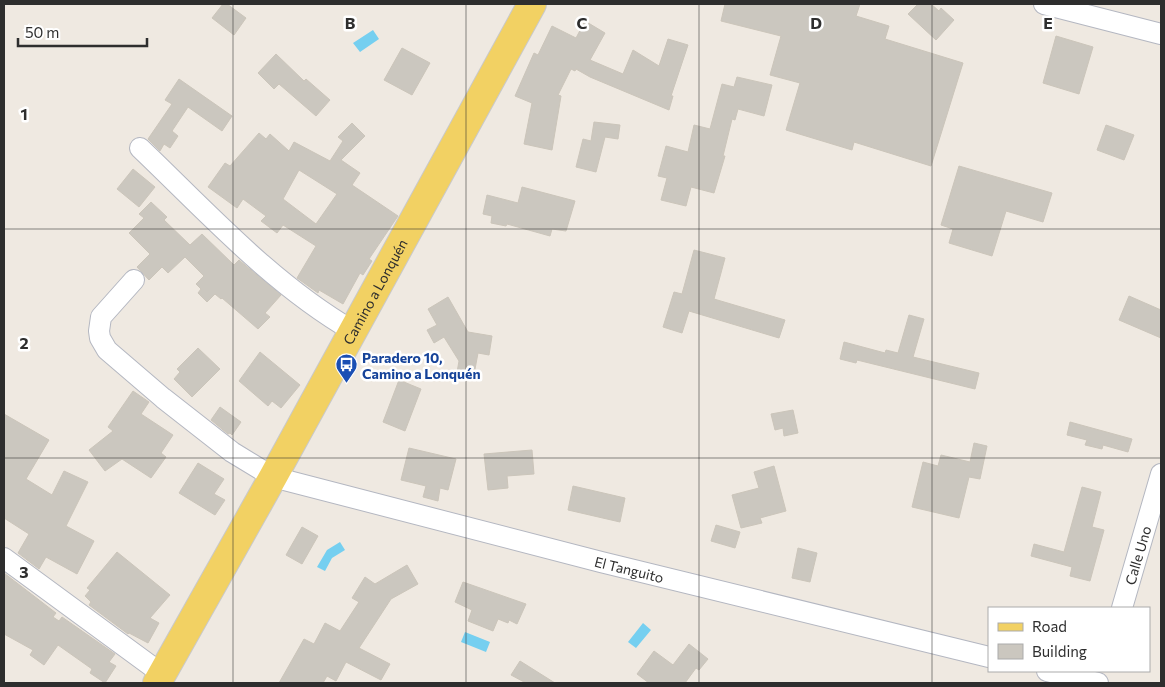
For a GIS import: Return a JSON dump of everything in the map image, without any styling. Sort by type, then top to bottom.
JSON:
[{"type":"main road","name":"Camino a Lonquén","points":[[159,679],[273,477],[532,4]]},
{"type":"street","points":[[1044,4],[1161,34]]},
{"type":"street","points":[[140,148],[243,247],[310,304],[353,330]]},
{"type":"street","name":"El Tanguito","points":[[134,280],[101,317],[99,331],[103,344],[112,354],[232,452],[273,477],[601,562],[988,656]]},
{"type":"street","name":"Calle Uno","points":[[1122,607],[1161,474]]},
{"type":"street","points":[[4,558],[159,679]]},
{"type":"street","points":[[1051,672],[1099,683]]},
{"type":"water","points":[[373,30],[379,39],[360,52],[353,43]]},
{"type":"water","points":[[340,542],[345,550],[332,558],[325,571],[317,567],[327,550]]},
{"type":"water","points":[[643,623],[651,630],[636,648],[628,642]]},
{"type":"water","points":[[465,632],[490,642],[486,652],[461,642]]},
{"type":"building","points":[[223,4],[227,4],[246,18],[234,35],[212,18]]},
{"type":"building","points":[[725,4],[860,4],[856,16],[889,26],[885,39],[963,63],[931,166],[854,142],[852,150],[786,130],[800,83],[770,75],[781,36],[721,21]]},
{"type":"building","points":[[918,4],[931,4],[939,11],[941,8],[954,20],[936,40],[908,14]]},
{"type":"building","points":[[585,21],[605,33],[590,60],[623,74],[633,50],[659,66],[668,39],[688,45],[671,96],[673,96],[669,110],[590,77],[576,69],[575,71],[571,69],[558,95],[561,96],[552,150],[524,144],[532,103],[515,96],[534,53],[538,55],[552,26],[576,38]]},
{"type":"building","points":[[1056,36],[1093,47],[1079,94],[1043,83]]},
{"type":"building","points":[[402,48],[430,63],[412,95],[384,80]]},
{"type":"building","points":[[276,54],[304,81],[306,79],[330,100],[316,116],[279,84],[274,89],[258,73]]},
{"type":"building","points":[[737,77],[772,85],[764,116],[738,109],[735,120],[732,119],[723,156],[725,156],[714,193],[691,187],[686,206],[661,200],[667,178],[658,176],[666,146],[688,152],[694,125],[710,129],[722,84],[734,87]]},
{"type":"building","points":[[179,79],[232,116],[222,131],[188,107],[172,131],[178,136],[170,148],[164,144],[160,151],[148,139],[172,104],[165,100]]},
{"type":"building","points":[[594,122],[620,125],[618,139],[605,137],[596,172],[576,167],[583,139],[591,141]]},
{"type":"building","points":[[352,123],[365,136],[341,160],[360,173],[352,185],[398,216],[369,259],[372,261],[363,275],[360,273],[343,304],[319,290],[318,293],[297,278],[316,246],[283,225],[277,233],[261,221],[266,216],[243,199],[237,208],[208,187],[225,163],[230,166],[259,133],[266,139],[270,134],[289,151],[294,142],[330,161],[343,141],[338,137]],"holes":[[[299,170],[337,194],[316,224],[283,199]]]},
{"type":"building","points":[[1106,125],[1134,135],[1124,160],[1097,150]]},
{"type":"building","points":[[959,166],[1052,193],[1043,222],[1006,211],[992,256],[949,243],[953,229],[941,225]]},
{"type":"building","points":[[133,169],[155,187],[139,207],[117,189]]},
{"type":"building","points":[[522,187],[575,201],[566,231],[552,229],[550,236],[507,224],[506,226],[491,223],[492,216],[483,214],[487,195],[518,203]]},
{"type":"building","points":[[151,202],[167,217],[164,220],[190,245],[202,234],[234,265],[239,260],[281,295],[265,313],[270,317],[258,329],[215,294],[207,302],[198,293],[201,289],[196,284],[204,276],[185,257],[168,273],[162,267],[149,280],[137,267],[150,254],[129,233],[144,218],[139,214]]},
{"type":"building","points":[[694,250],[725,258],[714,299],[785,320],[779,338],[689,311],[682,333],[663,327],[674,292],[682,294]]},
{"type":"building","points":[[1129,296],[1161,310],[1161,338],[1119,320]]},
{"type":"building","points":[[448,297],[468,332],[492,336],[489,355],[478,353],[473,380],[456,378],[459,361],[444,337],[434,343],[427,330],[437,325],[428,309]]},
{"type":"building","points":[[909,315],[924,319],[913,357],[979,373],[975,389],[857,360],[856,363],[840,359],[844,342],[885,353],[886,350],[898,353]]},
{"type":"building","points":[[198,348],[220,369],[192,397],[174,379],[180,372],[177,369]]},
{"type":"building","points":[[260,352],[300,385],[281,408],[272,401],[268,406],[239,381]]},
{"type":"building","points":[[399,380],[421,389],[405,431],[383,422]]},
{"type":"building","points":[[133,391],[149,402],[141,414],[173,435],[161,453],[166,457],[151,478],[122,459],[105,471],[89,450],[113,431],[108,427]]},
{"type":"building","points":[[220,407],[241,422],[232,435],[228,434],[211,420]]},
{"type":"building","points":[[793,410],[798,433],[784,436],[783,428],[775,430],[771,414]]},
{"type":"building","points":[[4,414],[49,440],[26,479],[52,495],[64,471],[88,482],[66,526],[94,541],[77,574],[46,557],[39,569],[18,553],[29,534],[4,518]]},
{"type":"building","points":[[1070,422],[1132,439],[1128,452],[1103,445],[1102,449],[1085,445],[1087,440],[1067,435]]},
{"type":"building","points":[[974,443],[987,446],[980,479],[969,477],[959,518],[912,507],[923,462],[938,466],[941,455],[970,462]]},
{"type":"building","points":[[409,448],[456,459],[448,490],[440,488],[438,501],[423,497],[426,486],[401,480]]},
{"type":"building","points":[[532,450],[534,474],[507,476],[508,488],[488,490],[484,454]]},
{"type":"building","points":[[198,463],[224,479],[214,494],[225,500],[215,515],[179,493]]},
{"type":"building","points":[[774,466],[786,511],[760,518],[762,523],[741,528],[732,495],[759,488],[754,472]]},
{"type":"building","points":[[573,486],[625,498],[620,522],[568,510]]},
{"type":"building","points":[[1082,487],[1101,492],[1092,527],[1104,530],[1090,581],[1070,576],[1072,567],[1031,556],[1034,544],[1064,552]]},
{"type":"building","points":[[716,525],[740,532],[735,548],[711,541]]},
{"type":"building","points":[[302,527],[318,536],[302,564],[286,555]]},
{"type":"building","points":[[798,548],[817,553],[810,582],[792,578]]},
{"type":"building","points":[[117,552],[170,595],[150,618],[159,623],[148,643],[128,634],[89,605],[91,602],[85,596],[90,590],[87,588]]},
{"type":"building","points":[[407,565],[418,584],[391,599],[359,648],[390,664],[381,680],[346,662],[336,681],[327,676],[323,683],[279,683],[304,639],[314,644],[325,623],[340,631],[359,602],[352,598],[365,577],[375,584]]},
{"type":"building","points":[[4,573],[56,613],[53,617],[59,621],[62,617],[115,654],[109,662],[116,666],[105,683],[90,673],[92,669],[58,645],[44,665],[30,655],[33,650],[4,634]]},
{"type":"building","points":[[463,582],[526,604],[517,624],[509,620],[508,623],[498,619],[493,631],[468,621],[472,610],[455,602]]},
{"type":"building","points":[[689,644],[708,659],[699,670],[696,668],[685,683],[649,683],[637,674],[654,651],[673,665]]},
{"type":"building","points":[[520,661],[555,683],[526,683],[511,675]]},
{"type":"place","name":"Paradero 10, Camino a Lonquén","points":[[346,384]]}]
